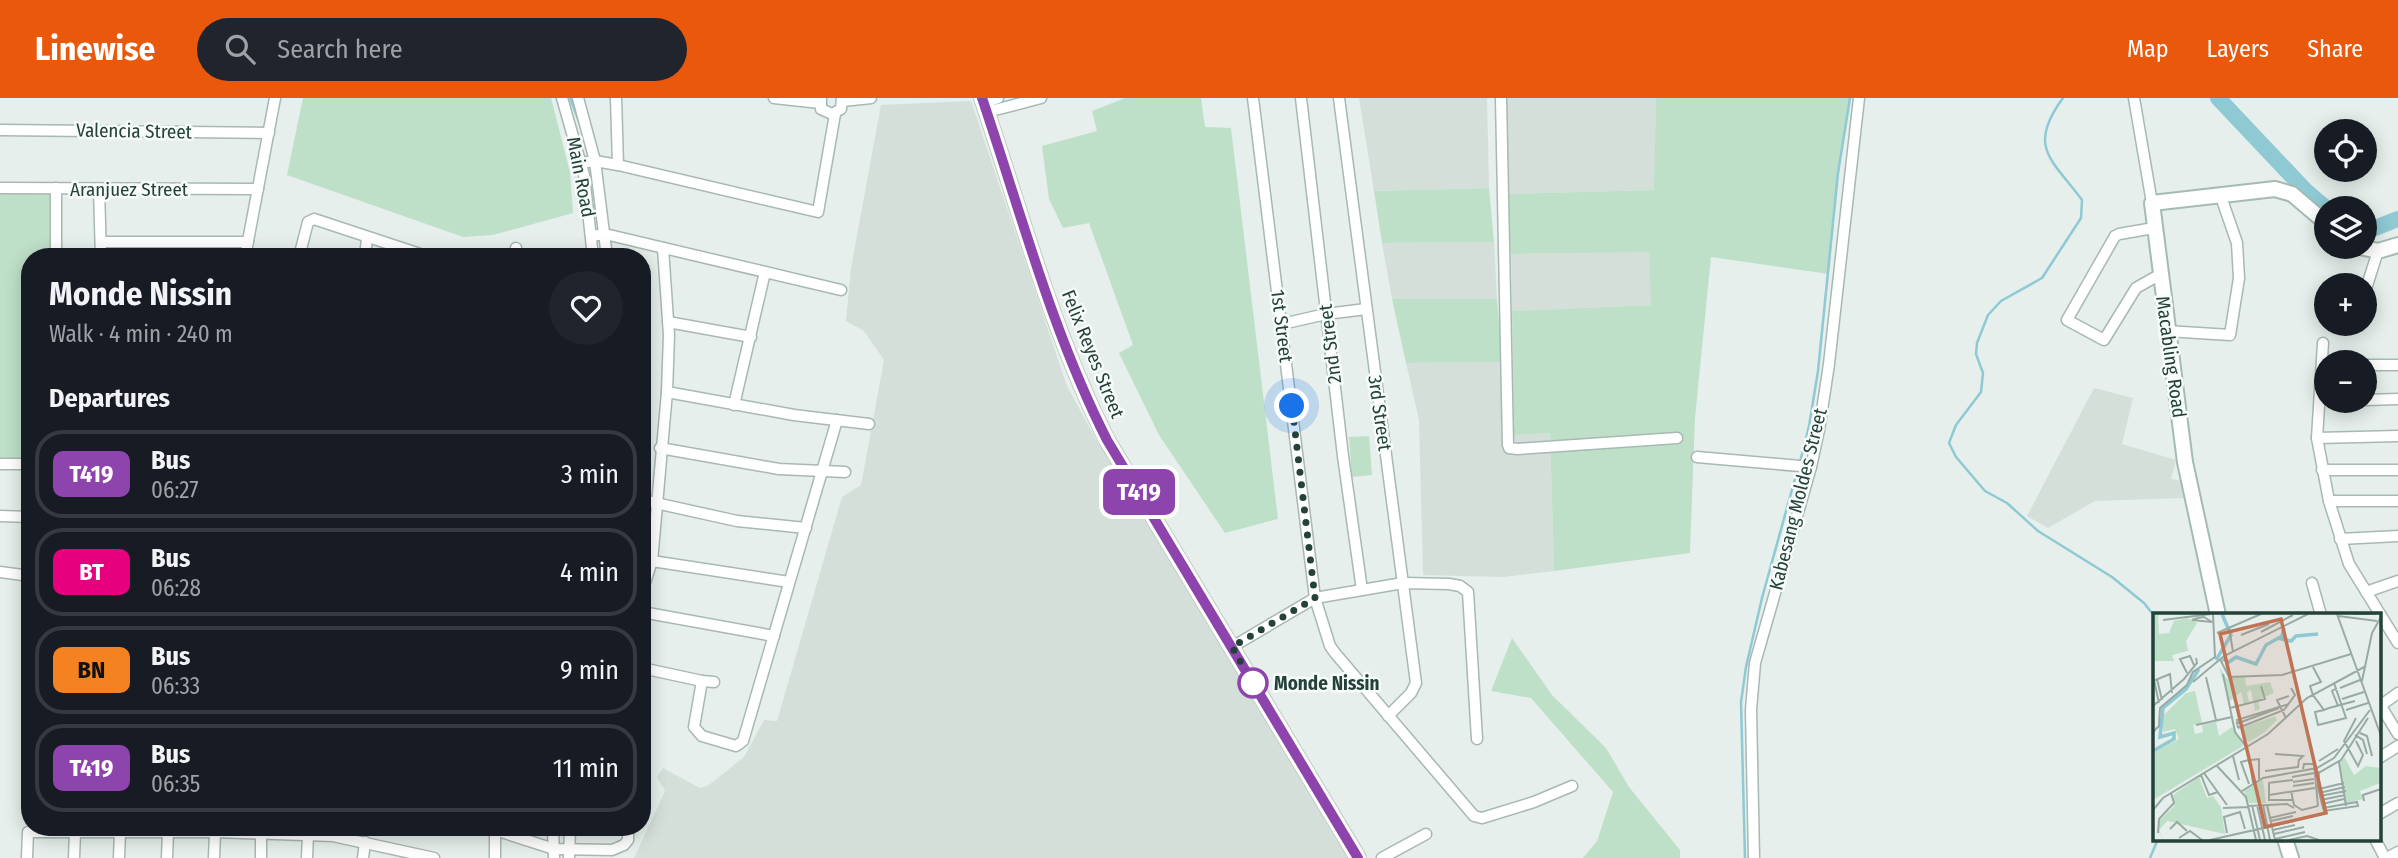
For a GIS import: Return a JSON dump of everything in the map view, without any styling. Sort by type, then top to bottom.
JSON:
[{"type":"main road","name":"Felix Reyes Street","points":[[988,103],[1053,312],[1083,392],[1107,440],[1358,858]]},
{"type":"street","points":[[247,248],[275,98]]},
{"type":"street","name":"Main Road","points":[[562,98],[580,163],[592,248]]},
{"type":"street","name":"Main Road","points":[[578,98],[596,161],[606,248]]},
{"type":"street","points":[[616,98],[618,165]]},
{"type":"street","points":[[774,98],[820,100],[826,113],[835,114]]},
{"type":"street","points":[[580,163],[596,161],[618,165],[818,212],[835,114],[841,109],[843,100],[871,98]]},
{"type":"street","points":[[988,103],[1041,98]]},
{"type":"street","name":"1st Street","points":[[1253,98],[1315,598],[1335,653],[1478,818],[1534,802],[1572,786]]},
{"type":"street","name":"2nd Street","points":[[1301,98],[1362,590]]},
{"type":"street","name":"3rd Street","points":[[1339,98],[1416,683],[1411,693],[1388,716]]},
{"type":"street","points":[[1501,98],[1509,448],[1677,438]]},
{"type":"street","name":"Kabesang Moldes Street","points":[[1754,858],[1751,710],[1755,663],[1829,364],[1859,98]]},
{"type":"street","name":"Macabling Road","points":[[2134,98],[2152,203],[2159,275],[2185,461],[2218,613]]},
{"type":"street","name":"Valencia Street","points":[[0,130],[269,133]]},
{"type":"street","name":"Aranjuez Street","points":[[0,188],[258,189]]},
{"type":"street","points":[[56,188],[56,248]]},
{"type":"street","points":[[99,189],[101,248]]},
{"type":"street","points":[[2152,203],[2275,189],[2292,194],[2314,213]]},
{"type":"street","points":[[2167,331],[2230,335],[2239,278],[2236,243],[2220,194]]},
{"type":"street","points":[[301,248],[311,219],[399,248]]},
{"type":"street","points":[[2154,228],[2115,236],[2067,320],[2104,340],[2136,288],[2159,275]]},
{"type":"street","points":[[591,236],[605,234],[841,290]]},
{"type":"street","points":[[366,248],[367,238]]},
{"type":"street","points":[[101,242],[248,242]]},
{"type":"street","points":[[2371,273],[2378,251],[2398,245]]},
{"type":"street","points":[[651,564],[667,393],[668,321],[663,248]]},
{"type":"street","points":[[734,405],[765,272]]},
{"type":"street","points":[[1282,324],[1326,314],[1366,309]]},
{"type":"street","points":[[668,321],[751,337]]},
{"type":"street","points":[[2323,343],[2323,350]]},
{"type":"street","points":[[2377,365],[2398,365]]},
{"type":"street","points":[[667,393],[869,424]]},
{"type":"street","points":[[2377,400],[2398,399]]},
{"type":"street","points":[[2321,413],[2317,438],[2329,501],[2340,539],[2349,564],[2380,613]]},
{"type":"street","points":[[702,681],[694,727],[702,736],[736,746],[743,741],[837,420]]},
{"type":"street","points":[[2317,438],[2398,436]]},
{"type":"street","points":[[660,448],[766,467],[845,472]]},
{"type":"street","points":[[1697,457],[1804,466]]},
{"type":"street","points":[[0,464],[21,464]]},
{"type":"street","points":[[2322,470],[2398,470]]},
{"type":"street","points":[[2329,501],[2398,501]]},
{"type":"street","points":[[651,502],[737,521],[806,527]]},
{"type":"street","points":[[0,516],[21,517]]},
{"type":"street","points":[[2340,539],[2398,537]]},
{"type":"street","points":[[652,561],[789,582]]},
{"type":"street","points":[[0,572],[21,575]]},
{"type":"street","points":[[2366,592],[2398,581]]},
{"type":"street","points":[[1232,647],[1315,598],[1403,583],[1460,586],[1468,592],[1477,739]]},
{"type":"street","points":[[2312,583],[2320,613]]},
{"type":"street","points":[[651,614],[774,636]]},
{"type":"street","points":[[2380,614],[2398,643]]},
{"type":"street","points":[[2386,623],[2398,619]]},
{"type":"street","points":[[651,670],[714,682]]},
{"type":"street","points":[[2380,704],[2398,693]]},
{"type":"street","points":[[2380,707],[2398,734]]},
{"type":"street","points":[[2380,757],[2398,746]]},
{"type":"street","points":[[2380,813],[2398,803]]},
{"type":"street","points":[[1382,858],[1426,834]]},
{"type":"street","points":[[27,836],[27,858]]},
{"type":"street","points":[[74,858],[75,836]]},
{"type":"street","points":[[119,858],[120,836]]},
{"type":"street","points":[[167,858],[168,836]]},
{"type":"street","points":[[214,858],[215,836]]},
{"type":"street","points":[[261,836],[261,858]]},
{"type":"street","points":[[307,858],[308,836]]},
{"type":"street","points":[[333,836],[433,858]]},
{"type":"street","points":[[493,836],[495,858]]},
{"type":"street","points":[[511,836],[554,853],[612,850],[619,848],[628,840],[628,836]]},
{"type":"street","points":[[2285,840],[2291,858]]},
{"type":"street","points":[[2376,840],[2386,858],[2398,852]]},
{"type":"street","points":[[363,858],[365,842]]},
{"type":"shaded area","points":[[1359,98],[1487,98],[1489,188],[1374,191]]},
{"type":"shaded area","points":[[1504,98],[1656,98],[1655,190],[1507,194]]},
{"type":"shaded area","points":[[971,101],[1067,386],[1094,436],[1348,858],[634,858],[644,836],[651,836],[651,821],[665,791],[657,777],[663,768],[700,788],[709,785],[744,757],[764,720],[777,721],[842,497],[861,485],[884,360],[864,331],[846,321],[851,268],[881,105]]},
{"type":"shaded area","points":[[1494,242],[1497,299],[1392,299],[1382,243]]},
{"type":"shaded area","points":[[1649,251],[1652,305],[1512,311],[1511,254]]},
{"type":"shaded area","points":[[1513,362],[1514,435],[1550,433],[1554,571],[1504,577],[1423,575],[1419,420],[1406,363]]},
{"type":"shaded area","points":[[2094,388],[2133,398],[2122,444],[2176,460],[2171,479],[2182,481],[2184,498],[2095,501],[2048,528],[2027,516]]},
{"type":"green space","points":[[303,98],[551,98],[570,172],[573,213],[493,235],[463,237],[287,175]]},
{"type":"green space","points":[[1125,98],[1201,98],[1205,127],[1231,128],[1278,519],[1225,533],[1159,435],[1119,353],[1133,345],[1089,223],[1063,228],[1049,199],[1042,146],[1097,131],[1092,111]]},
{"type":"green space","points":[[1656,98],[1850,98],[1838,173],[1829,274],[1711,257],[1695,418],[1690,553],[1554,571],[1550,433],[1514,435],[1512,311],[1651,305],[1649,252],[1511,254],[1507,194],[1654,190]]},
{"type":"green space","points":[[1489,188],[1494,242],[1382,243],[1374,191]]},
{"type":"green space","points":[[0,190],[52,190],[52,248],[21,248],[21,461],[0,461]]},
{"type":"green space","points":[[1392,299],[1497,299],[1502,362],[1406,363]]},
{"type":"green space","points":[[1369,436],[1372,475],[1352,477],[1349,437]]},
{"type":"green space","points":[[1512,638],[1552,695],[1606,748],[1629,787],[1680,850],[1680,858],[1583,858],[1597,841],[1613,792],[1531,698],[1491,691]]},
{"type":"waterway","points":[[570,98],[580,124]]},
{"type":"waterway","points":[[1800,462],[1818,371],[1838,173],[1850,98]]},
{"type":"waterway","points":[[2063,98],[2046,129],[2045,142],[2053,163],[2082,200],[2081,218],[2042,278],[2001,301],[1988,315],[1977,343],[1976,354],[1983,373],[1981,392],[1956,425],[1949,443],[1956,457],[1985,491],[2007,503],[2038,531],[2112,577],[2144,603],[2153,614]]},
{"type":"waterway","points":[[2218,98],[2314,198]]},
{"type":"waterway","points":[[2377,227],[2398,219]]},
{"type":"waterway","points":[[1745,858],[1741,702],[1762,598],[1798,468]]},
{"type":"waterway","points":[[2150,858],[2158,840]]},
{"type":"bus line","name":"T419","points":[[982,98],[1053,312],[1083,392],[1107,440],[1358,858]]},
{"type":"place","name":"Monde Nissin","points":[[1253,683]]},
{"type":"route","points":[[1253,683],[1232,647],[1315,598],[1292,406]]}]
